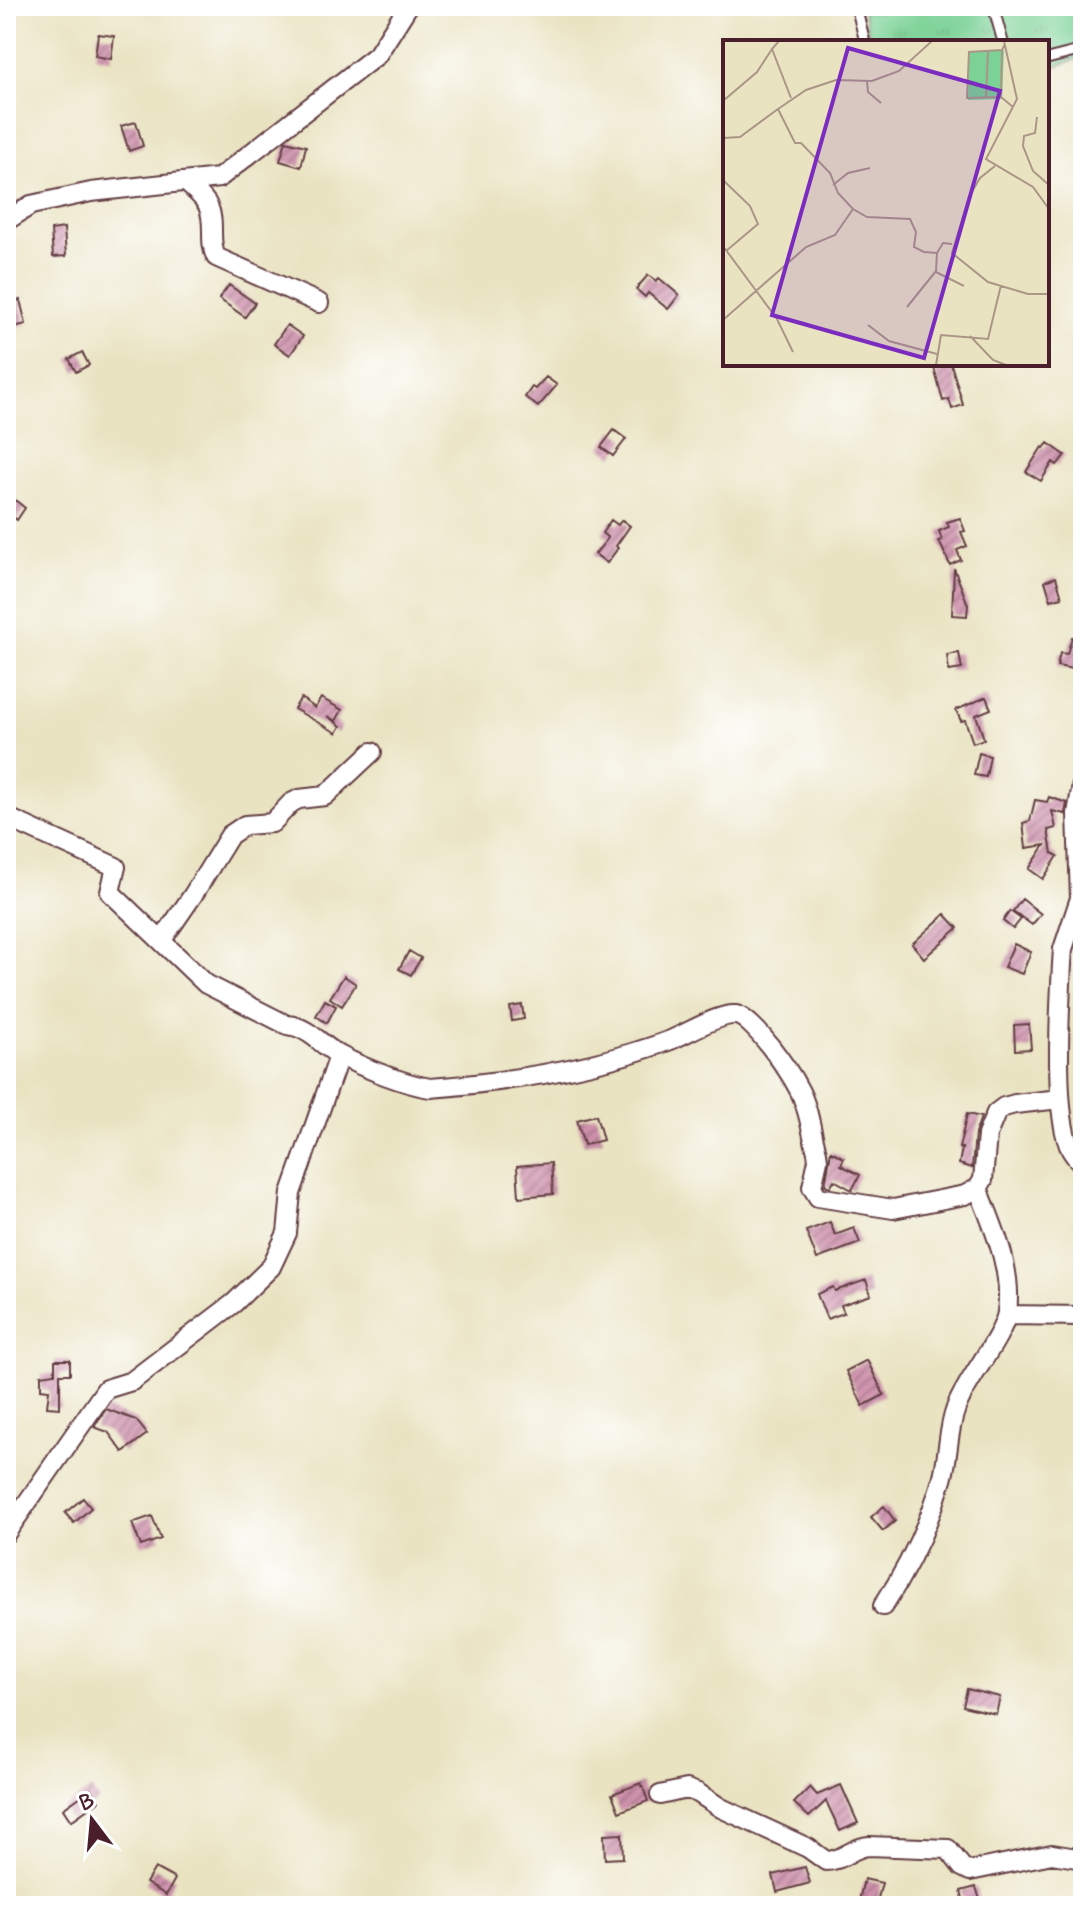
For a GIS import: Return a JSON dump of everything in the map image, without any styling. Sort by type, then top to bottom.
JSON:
[{"type":"street","points":[[6,221],[31,205],[91,192],[219,178],[377,55],[408,6]]},
{"type":"street","points":[[186,182],[208,205],[211,245],[216,257],[319,303]]},
{"type":"street","points":[[162,940],[237,828],[272,823],[291,803],[325,796],[372,752]]},
{"type":"street","points":[[1083,778],[1077,814],[1080,898],[1063,949],[1060,1099],[1070,1149],[1083,1163]]},
{"type":"street","points":[[6,817],[116,867],[110,892],[206,984],[287,1025],[299,1026],[339,1056],[416,1086],[444,1087],[540,1076],[667,1042],[724,1017],[735,1015],[744,1019],[758,1032],[799,1089],[817,1152],[812,1187],[818,1197],[893,1209],[965,1195],[978,1188],[983,1180],[987,1135],[996,1113],[1015,1104],[1060,1099]]},
{"type":"street","points":[[6,1533],[106,1389],[132,1381],[234,1303],[271,1267],[287,1233],[291,1193],[339,1056]]},
{"type":"street","points":[[883,1606],[909,1564],[938,1492],[955,1409],[1007,1315],[1005,1266],[978,1188]]},
{"type":"street","points":[[1007,1315],[1083,1316]]},
{"type":"street","points":[[660,1795],[687,1789],[698,1793],[721,1808],[808,1848],[826,1861],[839,1860],[859,1846],[948,1849],[962,1867],[970,1871],[1052,1854],[1083,1859]]},
{"type":"lane","points":[[856,6],[864,40]]},
{"type":"lane","points":[[993,6],[1002,40]]},
{"type":"lane","points":[[1049,58],[1083,50]]},
{"type":"green space","points":[[862,6],[1083,6],[1083,57],[1049,68],[1049,40],[870,40]]},
{"type":"building","points":[[98,34],[114,36],[111,59],[95,56]]},
{"type":"building","points":[[136,122],[143,146],[129,151],[121,126]]},
{"type":"building","points":[[286,141],[306,146],[301,167],[280,161]]},
{"type":"building","points":[[64,228],[66,256],[53,257],[51,230]]},
{"type":"building","points":[[648,275],[656,281],[659,278],[679,295],[668,309],[648,293],[645,297],[636,289]]},
{"type":"building","points":[[229,285],[255,303],[245,317],[219,299]]},
{"type":"building","points":[[20,300],[26,324],[6,329],[6,303]]},
{"type":"building","points":[[287,325],[303,336],[290,355],[274,344]]},
{"type":"building","points":[[82,352],[89,365],[76,372],[69,359]]},
{"type":"building","points":[[934,366],[952,366],[963,405],[952,409],[949,399],[943,401]]},
{"type":"building","points":[[546,377],[557,385],[538,407],[525,397],[532,387],[535,389]]},
{"type":"building","points":[[614,430],[626,439],[613,456],[601,447]]},
{"type":"building","points":[[1048,443],[1065,455],[1057,465],[1053,462],[1041,481],[1026,472]]},
{"type":"building","points":[[15,500],[25,508],[17,520],[7,512]]},
{"type":"building","points":[[960,518],[965,531],[961,532],[967,546],[957,550],[961,560],[950,565],[939,541],[942,540],[939,531],[949,527],[947,522]]},
{"type":"building","points":[[611,520],[618,525],[622,520],[630,526],[607,563],[595,554],[608,538],[602,533]]},
{"type":"building","points":[[954,568],[968,605],[967,616],[952,615]]},
{"type":"building","points":[[1056,577],[1062,597],[1051,600],[1045,581]]},
{"type":"building","points":[[1072,637],[1083,641],[1083,671],[1057,666],[1060,653],[1067,654]]},
{"type":"building","points":[[959,653],[962,669],[949,671],[947,655]]},
{"type":"building","points":[[986,697],[991,709],[976,715],[984,739],[973,743],[965,720],[961,721],[956,710]]},
{"type":"building","points":[[301,698],[315,708],[321,698],[342,710],[336,721],[327,716],[341,726],[337,733],[294,709]]},
{"type":"building","points":[[979,753],[990,756],[986,777],[974,775]]},
{"type":"building","points":[[1049,797],[1067,803],[1065,814],[1052,811],[1056,828],[1048,830],[1052,853],[1058,856],[1043,879],[1029,869],[1045,845],[1026,848],[1023,823],[1030,821],[1035,800],[1047,802]]},
{"type":"building","points":[[1022,899],[1041,914],[1032,925],[1013,911]]},
{"type":"building","points":[[1010,911],[1021,919],[1013,929],[1003,921]]},
{"type":"building","points":[[945,914],[958,928],[924,958],[912,944]]},
{"type":"building","points":[[1014,944],[1031,952],[1022,974],[1004,967]]},
{"type":"building","points":[[409,951],[421,958],[411,975],[399,969]]},
{"type":"building","points":[[344,976],[356,984],[342,1006],[330,998]]},
{"type":"building","points":[[325,1000],[336,1006],[327,1023],[316,1016]]},
{"type":"building","points":[[522,1005],[524,1019],[512,1021],[510,1007]]},
{"type":"building","points":[[1029,1024],[1031,1049],[1015,1050],[1014,1025]]},
{"type":"building","points":[[967,1114],[981,1117],[975,1134],[972,1168],[959,1164],[962,1148],[959,1148]]},
{"type":"building","points":[[596,1115],[603,1140],[584,1145],[577,1120]]},
{"type":"building","points":[[831,1151],[844,1158],[841,1165],[860,1175],[852,1190],[834,1180],[830,1187],[825,1185]]},
{"type":"building","points":[[551,1163],[553,1194],[519,1197],[517,1166]]},
{"type":"building","points":[[830,1222],[835,1235],[854,1228],[860,1243],[817,1259],[806,1231]]},
{"type":"building","points":[[866,1280],[871,1295],[841,1305],[844,1313],[827,1319],[817,1294]]},
{"type":"building","points":[[55,1360],[70,1360],[70,1374],[60,1374],[60,1408],[47,1407],[49,1390],[41,1389],[41,1375],[55,1373]]},
{"type":"building","points":[[867,1360],[884,1395],[863,1406],[846,1371]]},
{"type":"building","points":[[106,1409],[136,1420],[147,1434],[123,1452],[108,1432],[94,1427]]},
{"type":"building","points":[[83,1498],[91,1508],[74,1523],[65,1513]]},
{"type":"building","points":[[884,1506],[895,1521],[883,1531],[871,1517]]},
{"type":"building","points":[[152,1516],[161,1539],[141,1546],[132,1523]]},
{"type":"building","points":[[967,1689],[1000,1697],[996,1714],[963,1706]]},
{"type":"building","points":[[641,1783],[648,1801],[619,1812],[612,1794]]},
{"type":"building","points":[[841,1785],[858,1823],[840,1831],[826,1801],[809,1817],[794,1803],[810,1787],[817,1795]]},
{"type":"building","points":[[91,1789],[99,1801],[71,1821],[63,1809]]},
{"type":"building","points":[[622,1834],[623,1858],[605,1859],[604,1835]]},
{"type":"building","points":[[805,1867],[810,1883],[777,1892],[773,1875]]},
{"type":"building","points":[[155,1868],[175,1879],[166,1895],[146,1883]]},
{"type":"building","points":[[864,1879],[882,1883],[876,1906],[858,1906]]},
{"type":"building","points":[[976,1887],[982,1906],[965,1906],[961,1891]]}]
